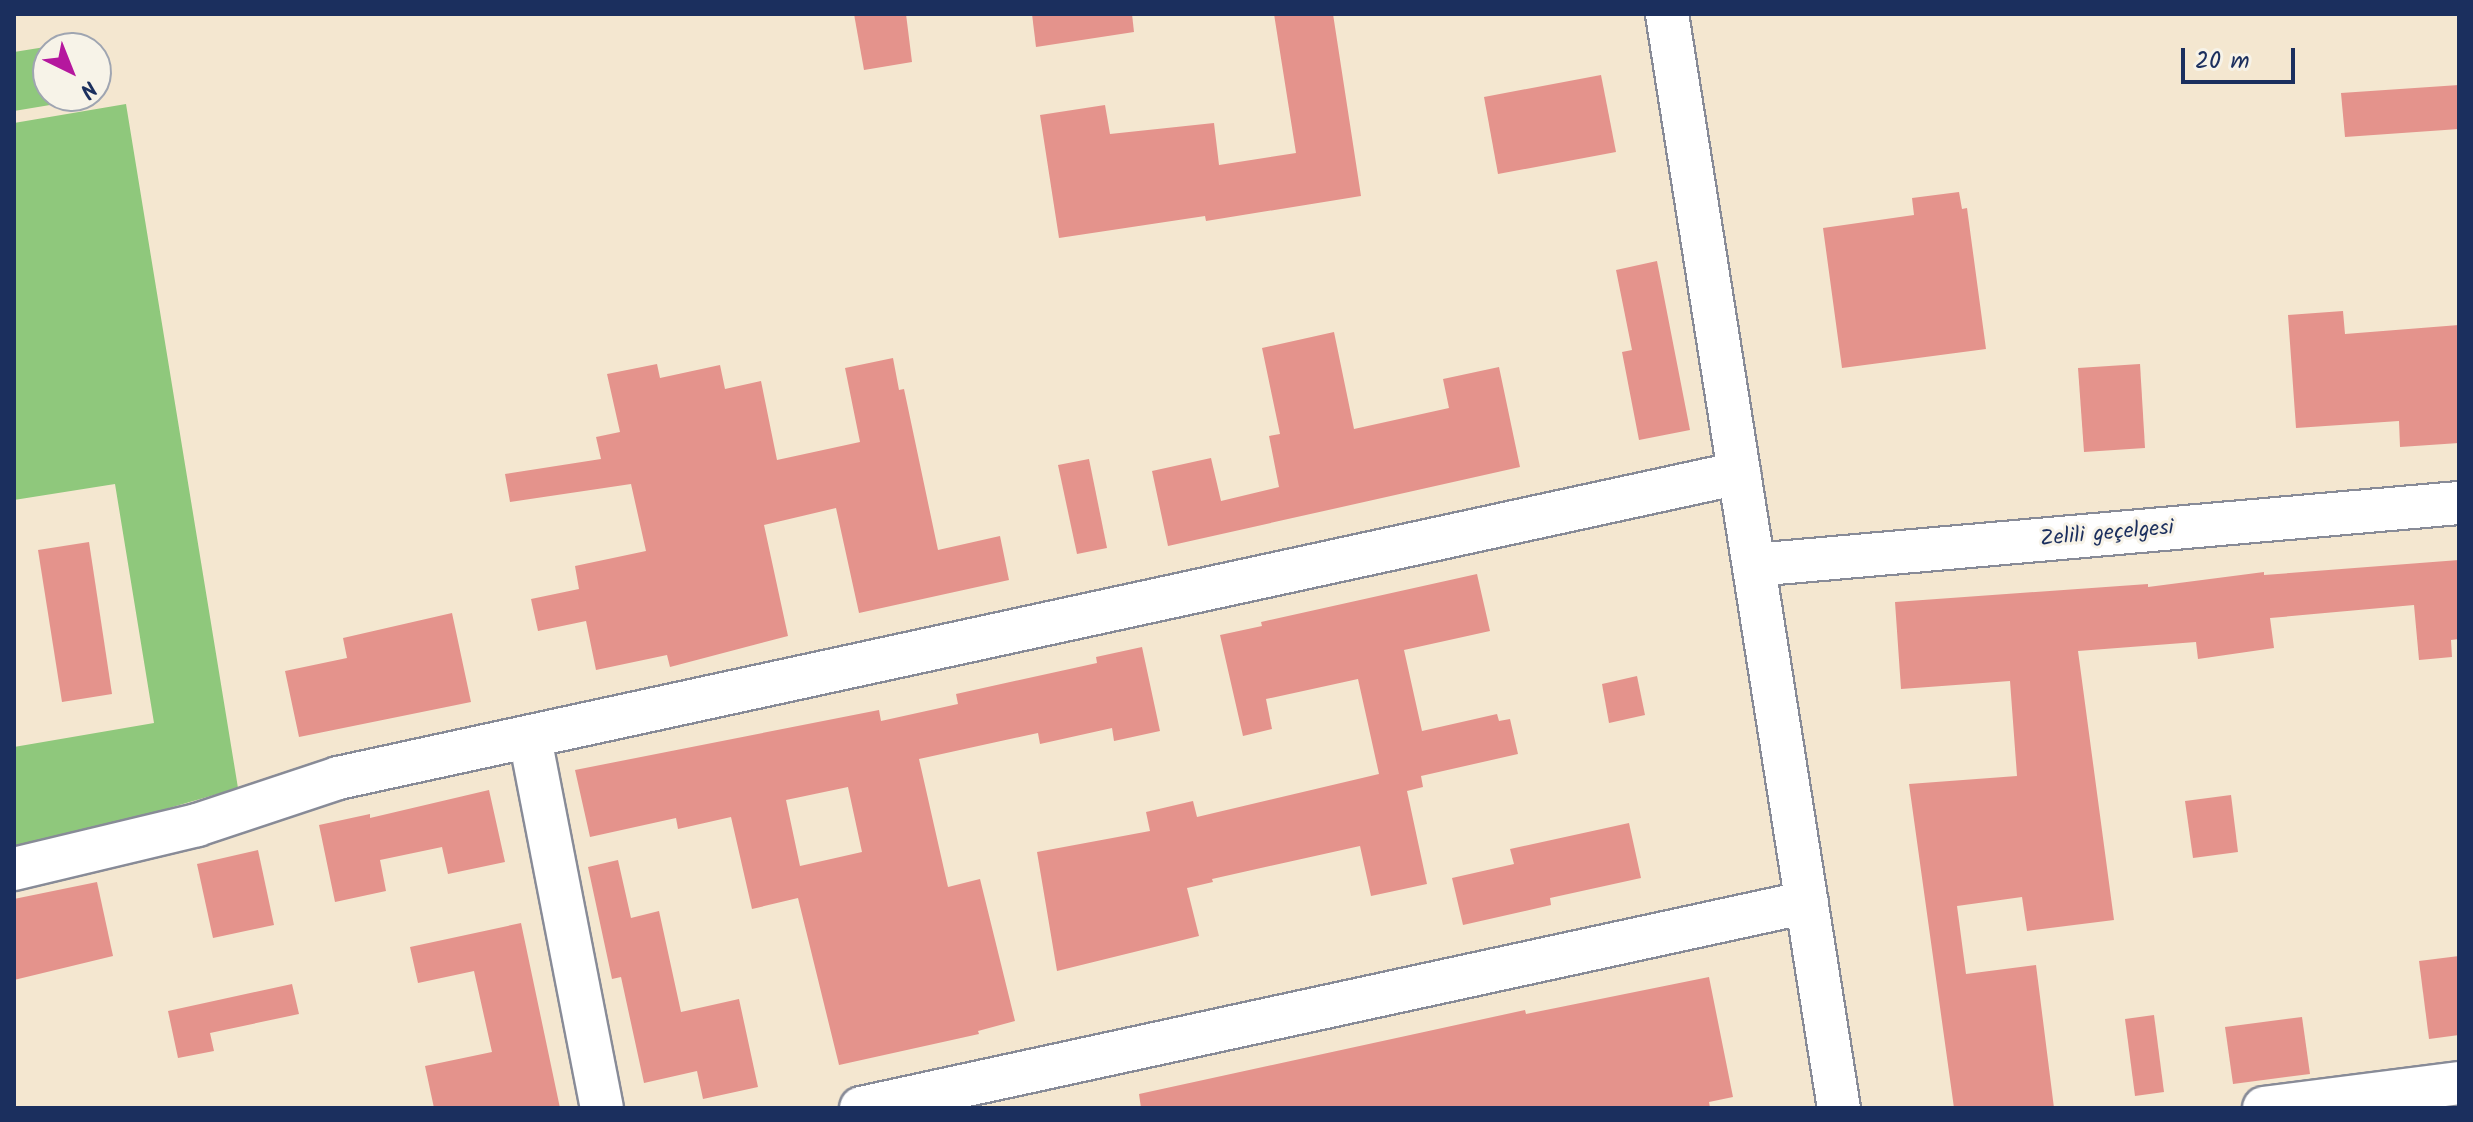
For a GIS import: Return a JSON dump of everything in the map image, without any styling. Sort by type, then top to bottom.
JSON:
[{"type":"street","points":[[1667,14],[1839,1108]]},
{"type":"street","points":[[14,869],[197,825],[338,778],[1739,473]]},
{"type":"street","name":"Zelili geçelgesi","points":[[1754,565],[2459,503]]},
{"type":"street","points":[[530,738],[602,1108]]},
{"type":"street","points":[[861,1108],[1807,902]]},
{"type":"street","points":[[2264,1108],[2459,1083]]},
{"type":"green space","points":[[32,49],[32,108],[14,111],[14,52]]},
{"type":"green space","points":[[126,104],[238,788],[14,853],[14,747],[154,723],[115,484],[14,500],[14,123],[79,112],[112,112],[112,106]]},
{"type":"building","points":[[854,14],[906,14],[912,62],[864,70]]},
{"type":"building","points":[[1032,14],[1132,14],[1134,32],[1036,47]]},
{"type":"building","points":[[1274,14],[1333,14],[1361,196],[1206,221],[1205,216],[1059,238],[1040,115],[1105,105],[1110,134],[1214,123],[1219,165],[1296,153]]},
{"type":"building","points":[[1601,75],[1616,152],[1498,174],[1484,97]]},
{"type":"building","points":[[2459,85],[2459,129],[2345,137],[2341,93]]},
{"type":"building","points":[[1959,192],[1962,209],[1967,208],[1986,349],[1842,368],[1823,228],[1914,215],[1912,198]]},
{"type":"building","points":[[1657,261],[1690,430],[1639,440],[1622,352],[1632,350],[1616,270]]},
{"type":"building","points":[[2343,311],[2345,334],[2459,325],[2459,443],[2400,447],[2399,421],[2296,428],[2288,315]]},
{"type":"building","points":[[1334,332],[1354,429],[1449,408],[1443,379],[1499,367],[1520,467],[1168,546],[1152,471],[1211,458],[1221,501],[1279,487],[1269,436],[1280,434],[1262,348]]},
{"type":"building","points":[[893,358],[899,390],[904,389],[938,550],[1000,536],[1009,580],[859,613],[836,508],[764,525],[788,636],[670,667],[667,655],[596,670],[586,621],[538,631],[531,599],[579,589],[575,566],[646,551],[631,484],[510,502],[505,474],[601,459],[596,437],[620,432],[607,374],[657,364],[660,378],[720,365],[725,389],[761,381],[777,460],[860,442],[845,368]]},
{"type":"building","points":[[2140,364],[2145,448],[2084,452],[2078,368]]},
{"type":"building","points":[[1089,459],[1107,548],[1077,554],[1058,465]]},
{"type":"building","points":[[89,542],[112,694],[62,702],[38,550]]},
{"type":"building","points":[[2459,560],[2459,639],[2451,640],[2452,657],[2419,660],[2414,605],[2270,618],[2274,648],[2198,659],[2196,642],[2078,651],[2114,920],[2027,931],[2022,897],[1957,906],[1966,974],[2036,965],[2054,1108],[1954,1108],[1909,784],[2017,776],[2010,681],[1901,689],[1895,602],[2148,584],[2148,587],[2264,572],[2264,575]]},
{"type":"building","points":[[1477,574],[1490,631],[1404,650],[1422,731],[1497,714],[1499,721],[1510,719],[1518,754],[1421,776],[1423,787],[1407,791],[1427,884],[1371,896],[1360,846],[1212,879],[1213,882],[1187,888],[1199,936],[1057,971],[1037,852],[1150,831],[1146,812],[1193,801],[1197,817],[1379,774],[1358,679],[1266,699],[1272,729],[1243,736],[1220,635],[1262,626],[1261,622]]},
{"type":"building","points":[[452,613],[471,702],[299,737],[285,671],[347,658],[343,638]]},
{"type":"building","points":[[1142,647],[1160,731],[1114,741],[1112,728],[1040,744],[1038,733],[919,759],[948,887],[980,879],[1015,1021],[978,1031],[979,1034],[839,1065],[798,898],[752,909],[731,817],[678,829],[676,818],[590,837],[575,770],[879,710],[881,721],[958,704],[956,694],[1097,663],[1096,657]],"holes":[[[848,787],[862,852],[800,866],[786,800]]]},
{"type":"building","points":[[1637,676],[1645,715],[1609,723],[1602,684]]},
{"type":"building","points":[[489,790],[505,862],[448,874],[442,847],[380,860],[386,891],[335,902],[319,825],[370,814],[370,818]]},
{"type":"building","points":[[2231,795],[2238,852],[2193,858],[2185,801]]},
{"type":"building","points":[[1629,823],[1641,878],[1550,898],[1551,905],[1463,925],[1452,878],[1514,864],[1510,849]]},
{"type":"building","points":[[258,850],[274,925],[213,938],[197,864]]},
{"type":"building","points":[[618,860],[631,918],[659,911],[681,1012],[739,999],[758,1087],[703,1099],[697,1071],[644,1083],[621,977],[612,979],[588,867]]},
{"type":"building","points":[[97,882],[113,956],[14,980],[14,899]]},
{"type":"building","points":[[521,923],[560,1108],[434,1108],[425,1066],[492,1052],[474,971],[418,983],[410,947]]},
{"type":"building","points":[[2459,956],[2459,1035],[2429,1039],[2419,961]]},
{"type":"building","points":[[1709,977],[1733,1097],[1709,1102],[1710,1108],[1141,1108],[1139,1094],[1525,1010],[1526,1014]]},
{"type":"building","points":[[292,984],[299,1014],[210,1033],[214,1051],[178,1058],[168,1011]]},
{"type":"building","points":[[2154,1015],[2164,1092],[2135,1096],[2125,1019]]},
{"type":"building","points":[[2302,1017],[2310,1074],[2233,1084],[2225,1027]]}]
